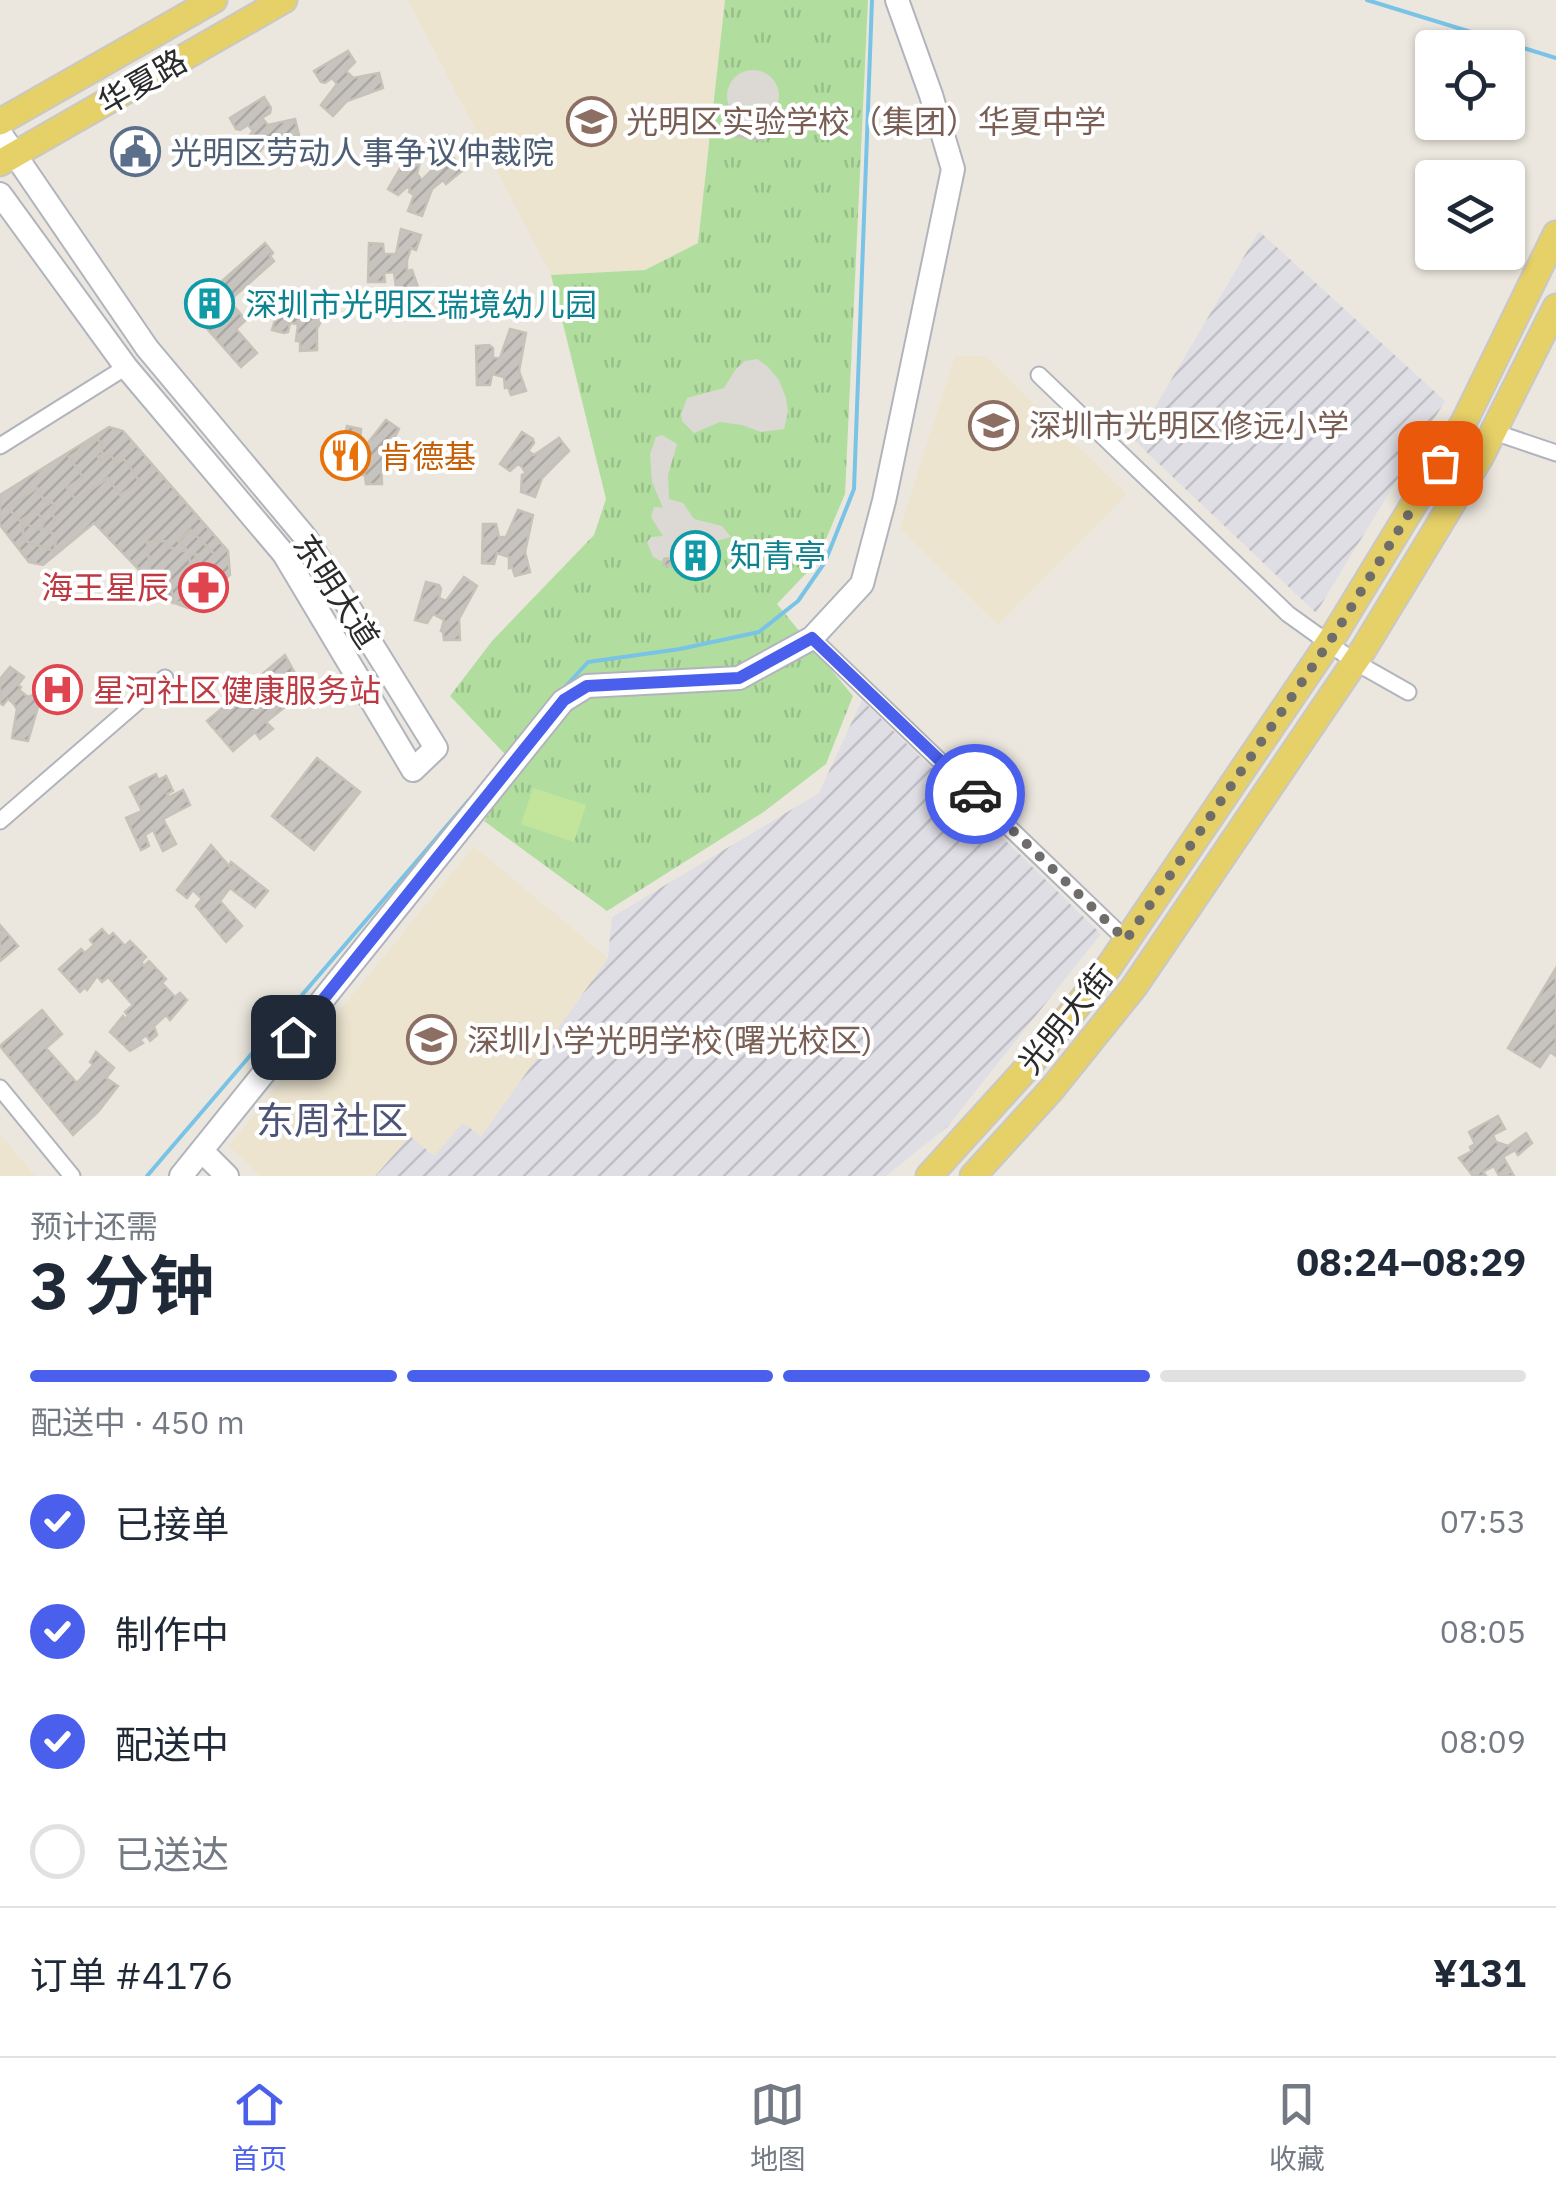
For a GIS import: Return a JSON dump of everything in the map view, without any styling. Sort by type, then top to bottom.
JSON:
[{"type":"main road","name":"华夏路","points":[[0,122],[214,0]]},
{"type":"main road","name":"华夏路","points":[[4,150],[284,0]]},
{"type":"main road","name":"光明大街","points":[[928,1176],[1038,1056],[1126,940],[1328,643],[1464,422],[1556,234]]},
{"type":"main road","name":"光明大街","points":[[973,1176],[1052,1089],[1134,987],[1355,662],[1430,545],[1494,432],[1556,307]]},
{"type":"street","points":[[181,1176],[564,700],[587,686],[739,678],[812,638],[862,584],[884,502],[953,168],[897,0]]},
{"type":"street","name":"东明大道","points":[[0,194],[126,367],[284,554],[413,770],[436,748],[306,538],[147,348],[4,150]]},
{"type":"street","points":[[0,446],[126,367]]},
{"type":"street","points":[[1039,375],[1288,614],[1355,662],[1408,692]]},
{"type":"street","points":[[1494,432],[1556,453]]},
{"type":"street","points":[[812,638],[1126,940]]},
{"type":"street","points":[[0,820],[165,678]]},
{"type":"street","points":[[0,1088],[72,1176]]},
{"type":"street","points":[[202,1152],[227,1176]]},
{"type":"shaded area","name":"光明区实验学校（集团）华夏中学","points":[[408,0],[725,0],[698,243],[645,270],[551,275]]},
{"type":"shaded area","points":[[753,70],[771,78],[779,96],[771,114],[753,122],[735,114],[727,96],[735,78]]},
{"type":"shaded area","points":[[1259,231],[1445,401],[1316,613],[1135,441]]},
{"type":"shaded area","name":"深圳市光明区修远小学","points":[[955,356],[985,356],[1127,494],[998,625],[900,528]]},
{"type":"shaded area","points":[[757,359],[779,380],[786,398],[784,429],[761,432],[720,422],[694,433],[682,421],[687,398],[724,388],[745,361]]},
{"type":"shaded area","points":[[662,435],[677,444],[668,475],[669,499],[683,503],[694,519],[722,526],[731,537],[702,545],[689,543],[683,557],[665,557],[661,561],[653,557],[647,542],[651,537],[663,536],[651,517],[654,507],[663,508],[652,482],[650,454],[656,437]]},
{"type":"shaded area","points":[[862,700],[1101,934],[947,1127],[886,1176],[375,1176],[410,1136],[463,1123],[481,1136],[608,958],[612,917],[819,793]]},
{"type":"shaded area","name":"深圳小学光明学校(曙光校区)","points":[[474,846],[608,958],[481,1136],[463,1123],[434,1156],[410,1136],[375,1176],[260,1176],[229,1146]]},
{"type":"shaded area","points":[[0,1134],[35,1176],[0,1176]]},
{"type":"green space","points":[[725,0],[868,0],[845,494],[816,563],[777,604],[853,696],[826,764],[765,811],[607,911],[484,821],[520,770],[450,696],[492,641],[594,535],[606,499],[551,275],[645,270],[698,243]]},
{"type":"green space","points":[[533,788],[586,805],[574,842],[521,824]]},
{"type":"building","points":[[348,51],[355,62],[346,71],[353,78],[379,73],[383,88],[347,101],[333,116],[321,105],[337,84],[332,78],[321,82],[314,71]]},
{"type":"building","points":[[264,97],[271,108],[262,118],[268,125],[295,119],[299,135],[263,148],[249,163],[236,152],[253,131],[248,125],[236,129],[230,118]]},
{"type":"building","points":[[737,124],[765,127],[763,140],[735,136]]},
{"type":"building","points":[[408,155],[420,162],[417,174],[422,180],[452,156],[463,170],[446,184],[443,180],[432,189],[422,216],[408,211],[414,195],[410,189],[407,187],[398,195],[388,189]]},
{"type":"building","points":[[401,229],[421,235],[407,260],[407,271],[412,270],[419,290],[402,295],[396,287],[394,272],[384,273],[385,282],[368,282],[369,243],[383,244],[384,254],[396,254]]},
{"type":"building","name":"深圳市光明区瑞境幼儿园","points":[[265,243],[274,261],[229,301],[246,320],[236,329],[257,353],[241,367],[187,306],[209,286],[212,290]]},
{"type":"building","points":[[321,287],[334,296],[317,329],[317,350],[300,351],[300,341],[296,341],[298,324],[290,323],[284,333],[272,330],[283,292],[296,295],[296,308],[305,309]]},
{"type":"building","points":[[510,329],[526,333],[519,371],[526,391],[511,395],[505,388],[504,377],[492,374],[490,385],[477,385],[476,346],[489,345],[493,358],[500,358]]},
{"type":"building","points":[[386,420],[399,429],[381,463],[382,484],[366,484],[362,475],[365,464],[355,458],[349,467],[337,464],[347,426],[361,429],[360,442],[367,444]]},
{"type":"building","points":[[109,427],[123,431],[228,551],[230,575],[188,608],[169,601],[94,523],[43,565],[29,562],[0,525],[0,495]]},
{"type":"building","points":[[522,432],[533,439],[528,451],[534,455],[559,438],[569,451],[542,478],[535,497],[521,492],[522,475],[526,473],[521,466],[518,464],[510,471],[500,464]]},
{"type":"building","points":[[97,438],[104,448],[98,457],[101,461],[110,454],[117,464],[124,459],[140,482],[120,495],[108,478],[76,500],[67,488],[83,477],[69,457]]},
{"type":"building","points":[[37,488],[47,505],[52,502],[55,507],[51,509],[55,520],[48,532],[57,535],[54,551],[23,540],[23,523],[41,530],[44,522],[36,510],[20,521],[8,508]]},
{"type":"building","points":[[518,510],[533,515],[525,552],[530,572],[515,576],[509,568],[509,557],[497,553],[494,564],[482,563],[483,524],[496,524],[499,537],[506,537]]},
{"type":"building","points":[[191,530],[217,557],[202,566],[195,559],[196,554],[189,555],[194,592],[188,593],[189,601],[173,603],[170,576],[151,579],[147,542],[167,541],[167,548],[173,548],[174,553],[187,550],[178,541]]},
{"type":"building","name":"知青亭","points":[[695,544],[705,554],[695,564],[685,554]]},
{"type":"building","points":[[684,557],[687,564],[664,566],[664,559]]},
{"type":"building","points":[[464,577],[477,586],[459,619],[460,640],[444,640],[444,620],[433,614],[427,623],[415,620],[426,582],[439,585],[439,598],[446,601]]},
{"type":"building","points":[[285,655],[307,695],[266,722],[273,729],[260,739],[255,732],[233,751],[207,721]]},
{"type":"building","points":[[10,667],[24,677],[19,690],[28,697],[38,693],[36,686],[51,680],[53,685],[58,683],[61,692],[60,698],[38,707],[28,741],[12,738],[17,709],[8,699],[3,705],[0,703],[0,679]]},
{"type":"building","points":[[317,758],[360,792],[314,850],[272,816]]},
{"type":"building","points":[[156,774],[158,780],[166,776],[173,791],[167,794],[169,797],[183,790],[190,805],[163,819],[176,844],[163,851],[153,830],[145,835],[149,846],[141,850],[126,818],[142,811],[130,787]]},
{"type":"building","points":[[211,845],[229,866],[231,862],[268,891],[255,907],[230,888],[220,901],[242,926],[226,942],[196,906],[202,899],[193,890],[187,898],[177,890]]},
{"type":"building","points":[[0,925],[18,946],[0,961]]},
{"type":"building","points":[[102,929],[109,937],[113,933],[125,946],[130,941],[146,957],[141,962],[144,966],[149,961],[166,979],[162,983],[175,997],[180,993],[187,1000],[170,1020],[166,1015],[154,1026],[157,1035],[150,1041],[146,1035],[140,1040],[143,1043],[130,1051],[110,1032],[123,1016],[128,1016],[125,1012],[133,1005],[108,977],[102,982],[97,976],[87,990],[85,987],[80,992],[59,969],[81,949],[85,953],[94,945],[90,940]]},
{"type":"building","points":[[1556,968],[1556,1056],[1550,1052],[1540,1067],[1508,1048]]},
{"type":"building","points":[[42,1010],[62,1034],[46,1048],[77,1083],[93,1065],[90,1062],[96,1052],[114,1068],[106,1078],[118,1086],[73,1135],[0,1046]]},
{"type":"building","points":[[1498,1116],[1505,1129],[1493,1135],[1496,1142],[1508,1146],[1526,1133],[1532,1143],[1518,1155],[1515,1150],[1503,1157],[1514,1176],[1499,1176],[1494,1166],[1483,1172],[1486,1176],[1473,1176],[1459,1158],[1472,1151],[1470,1147],[1475,1144],[1469,1132]]},
{"type":"waterway","points":[[566,686],[588,662],[680,649],[759,632],[798,601],[825,562],[854,489],[872,0]]},
{"type":"waterway","points":[[1367,0],[1556,58]]},
{"type":"waterway","points":[[147,1176],[469,800]]},
{"type":"way so far","points":[[975,794],[1126,940],[1336,632],[1440,463]]},
{"type":"place","name":"光明区实验学校（集团）华夏中学","points":[[591,121]]},
{"type":"place","name":"光明区劳动人事争议仲裁院","points":[[135,152]]},
{"type":"place","name":"深圳市光明区瑞境幼儿园","points":[[210,304]]},
{"type":"place","name":"深圳市光明区修远小学","points":[[994,425]]},
{"type":"place","name":"肯德基","points":[[345,456]]},
{"type":"place","name":"知青亭","points":[[695,555]]},
{"type":"place","name":"海王星辰","points":[[204,587]]},
{"type":"place","name":"星河社区健康服务站","points":[[58,690]]},
{"type":"place","name":"深圳小学光明学校(曙光校区)","points":[[432,1040]]},
{"type":"district","name":"东周社区","points":[[332,1119]]},
{"type":"route","points":[[293,1037],[564,700],[587,686],[739,678],[812,638],[975,794]]}]
